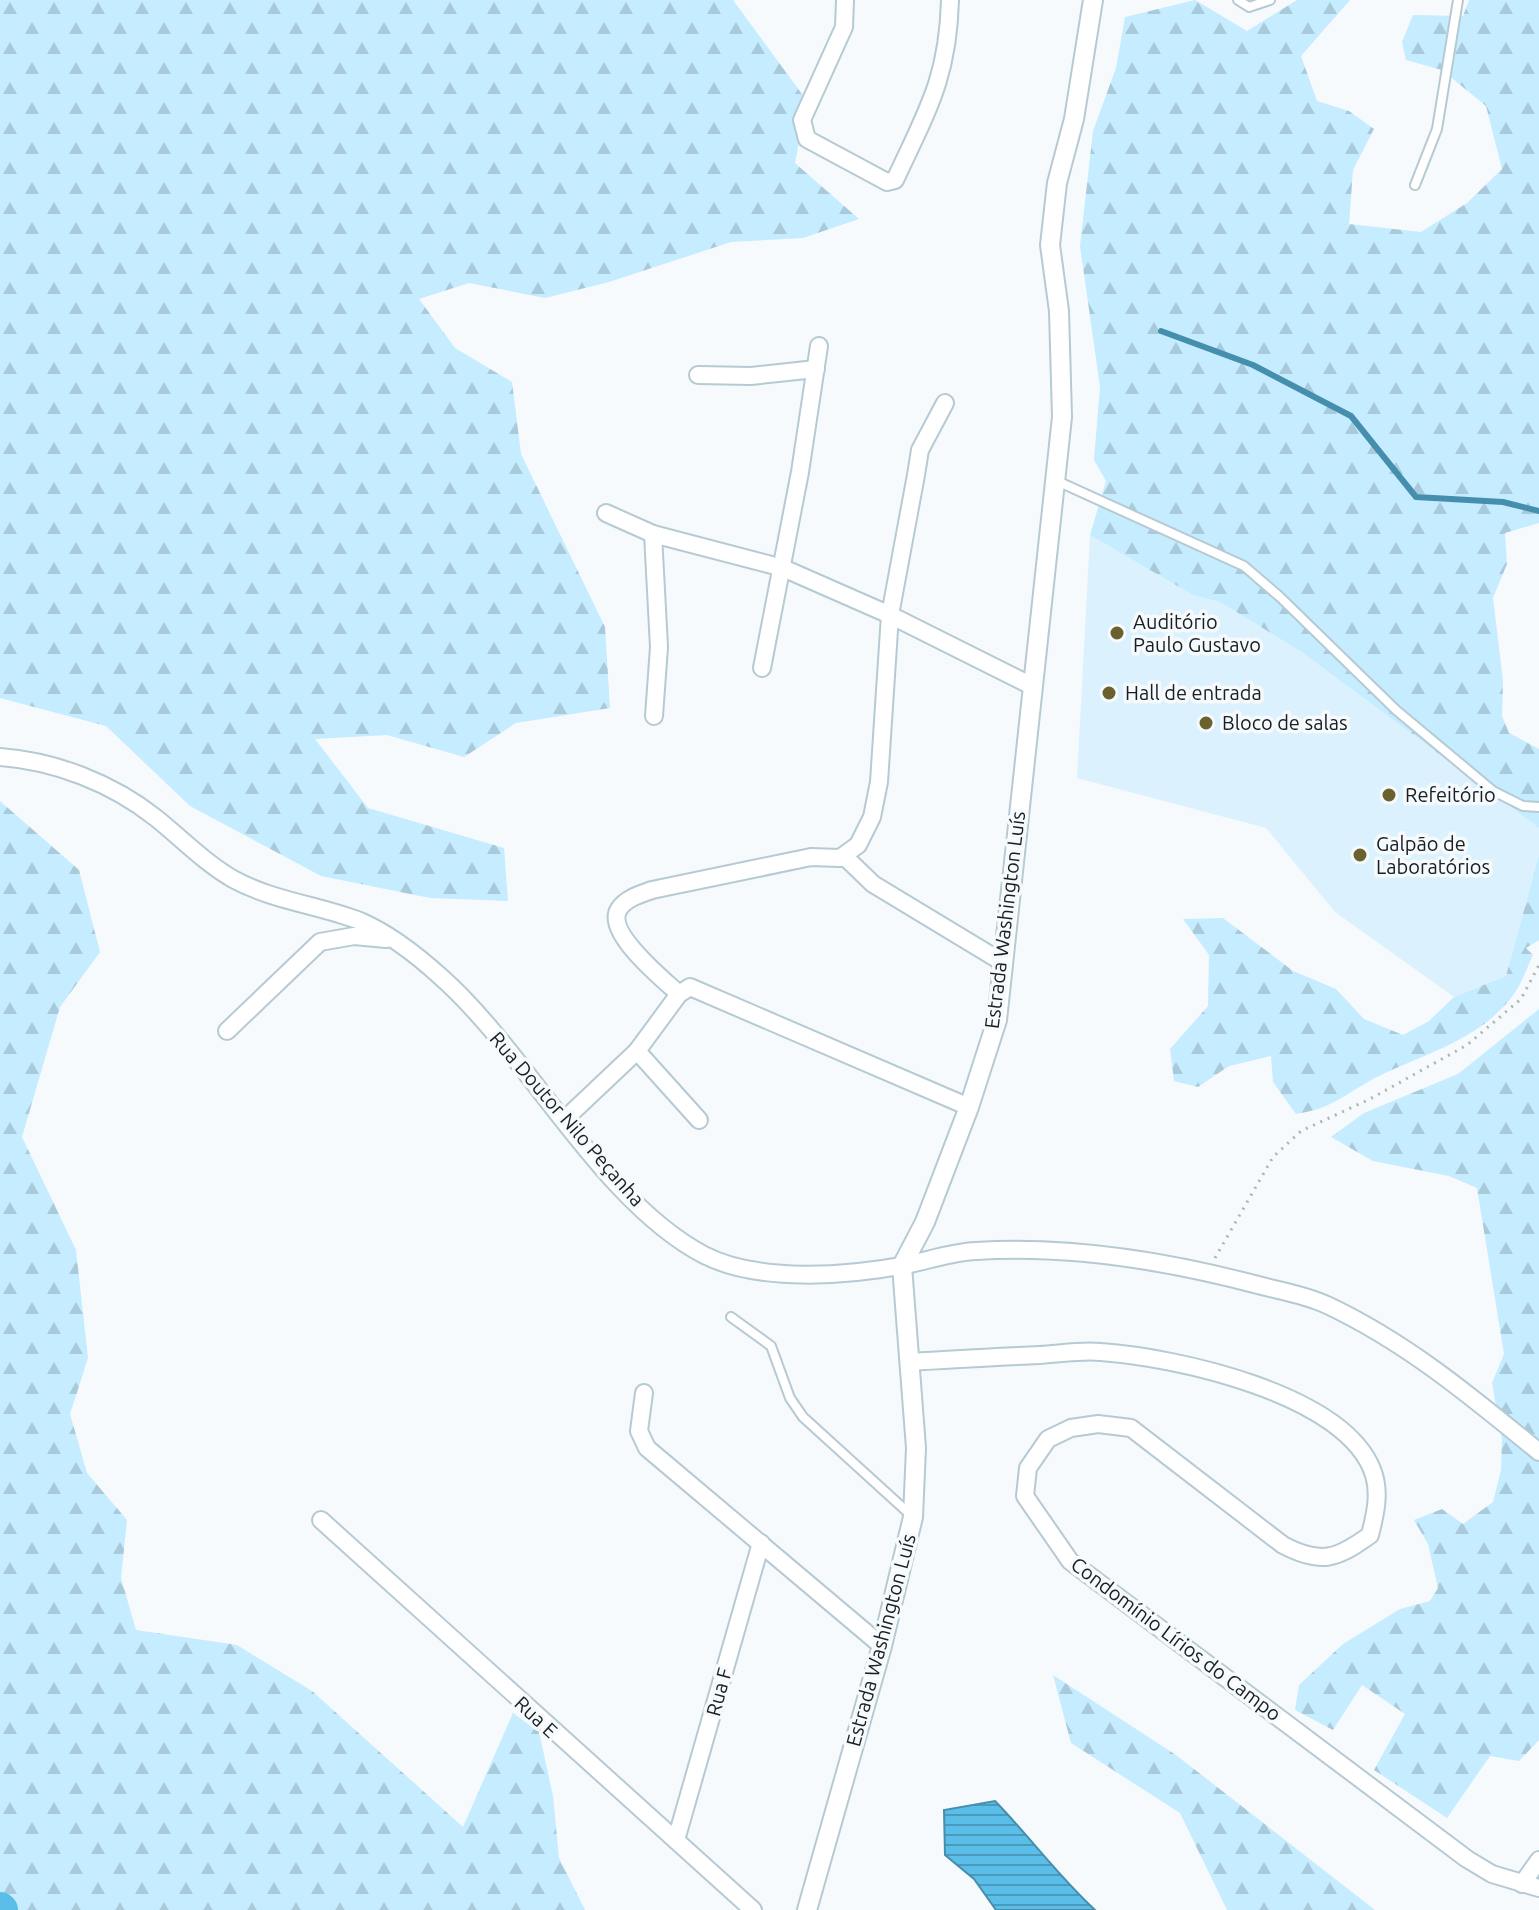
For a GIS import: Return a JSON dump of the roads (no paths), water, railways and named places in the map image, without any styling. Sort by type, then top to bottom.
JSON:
[{"type":"street","points":[[845,0],[844,27],[802,120],[802,130],[807,139],[887,182],[895,180],[941,81],[949,47],[950,0]]},
{"type":"street","name":"Estrada Washington Luís","points":[[807,1910],[882,1646],[913,1517],[916,1448],[902,1266],[925,1222],[969,1107],[997,1020],[1057,481],[1062,402],[1059,311],[1050,245],[1057,183],[1074,119],[1093,0]]},
{"type":"street","points":[[762,668],[783,568],[819,346]]},
{"type":"street","points":[[698,375],[741,377],[816,369]]},
{"type":"street","points":[[679,994],[647,965],[620,932],[616,918],[626,903],[652,890],[811,857],[844,856],[858,845],[872,817],[879,782],[890,615],[920,450],[945,403]]},
{"type":"street","points":[[606,513],[653,534],[783,568],[890,615],[1032,686]]},
{"type":"street","points":[[653,534],[659,676],[654,716]]},
{"type":"street","name":"Rua Doutor Nilo Peçanha","points":[[0,757],[26,759],[100,783],[155,818],[233,879],[280,899],[360,921],[391,940],[441,977],[622,1187],[668,1231],[706,1256],[776,1274],[839,1274],[902,1266],[972,1251],[1052,1250],[1118,1256],[1207,1272],[1322,1302],[1380,1332],[1437,1370],[1539,1452]]},
{"type":"street","points":[[844,856],[866,879],[1002,962]]},
{"type":"street","points":[[227,1031],[320,942],[354,936],[391,940]]},
{"type":"street","points":[[564,1120],[637,1051],[679,994],[690,987],[969,1107]]},
{"type":"street","points":[[637,1051],[699,1120]]},
{"type":"street","name":"Condomínio Lírios do Campo","points":[[911,1362],[1100,1352],[1217,1371],[1278,1393],[1327,1420],[1356,1446],[1374,1473],[1378,1501],[1370,1535],[1342,1555],[1307,1558],[1283,1545],[1131,1428],[1098,1424],[1071,1428],[1048,1439],[1028,1468],[1025,1496],[1070,1561],[1467,1859],[1492,1874],[1531,1886]]},
{"type":"street","points":[[644,1393],[639,1431],[647,1448],[882,1646]]},
{"type":"street","name":"Rua E","points":[[321,1520],[753,1910]]},
{"type":"street","name":"Rua F","points":[[676,1840],[761,1543]]},
{"type":"street","points":[[1531,1886],[1539,1860]]},
{"type":"lane","points":[[1238,0],[1249,7],[1270,0]]},
{"type":"lane","points":[[1415,185],[1437,129],[1458,0]]},
{"type":"lane","points":[[1057,481],[1244,566],[1396,710],[1493,791],[1523,806],[1539,807]]},
{"type":"lane","points":[[731,1317],[771,1346],[790,1398],[803,1417],[913,1517]]},
{"type":"water","points":[[995,1801],[1095,1910],[996,1910],[974,1879],[945,1855],[944,1810]]},
{"type":"waterway","points":[[1161,331],[1253,365],[1351,416],[1416,497],[1503,502],[1539,511]]},
{"type":"place","name":"Auditório Paulo Gustavo","points":[[1117,633]]},
{"type":"place","name":"Hall de entrada","points":[[1109,693]]},
{"type":"place","name":"Bloco de salas","points":[[1206,723]]},
{"type":"place","name":"Refeitório","points":[[1389,795]]},
{"type":"place","name":"Galpão de Laboratórios","points":[[1360,855]]}]
